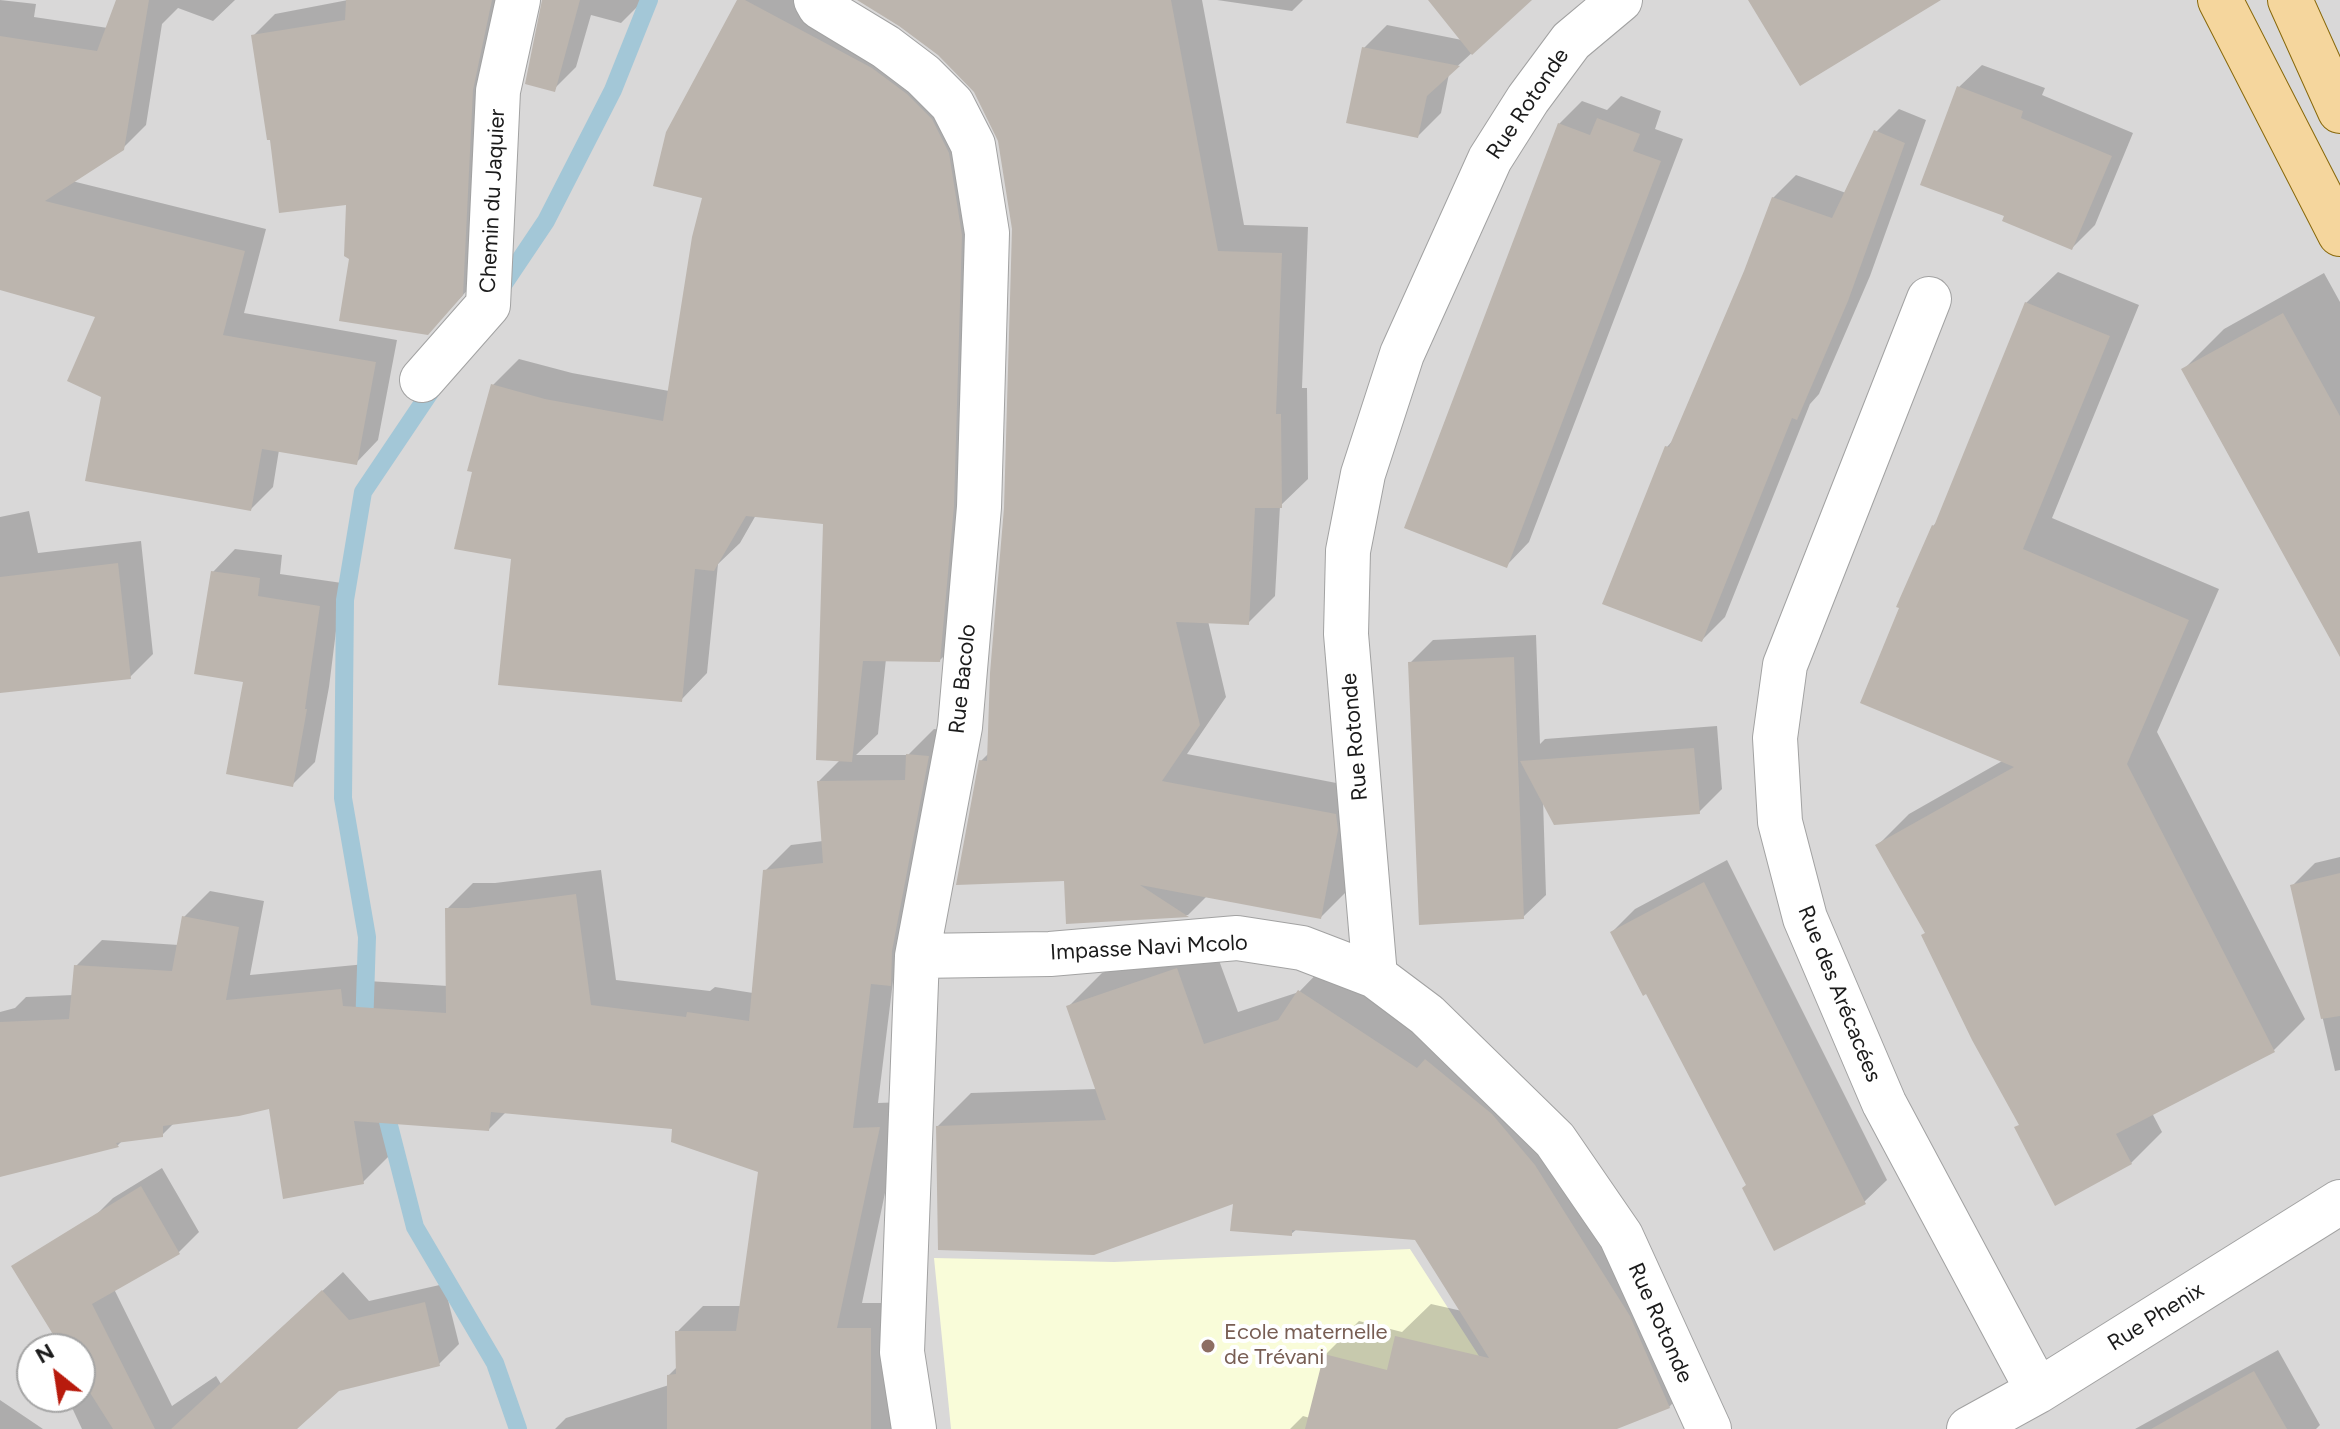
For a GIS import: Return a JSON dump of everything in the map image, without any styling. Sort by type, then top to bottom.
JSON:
[{"type":"main road","points":[[2220,0],[2340,234]]},
{"type":"main road","points":[[2290,0],[2340,111]]},
{"type":"street","name":"Chemin du Jaquier","points":[[422,380],[488,305],[498,91],[518,0]]},
{"type":"street","name":"Rue Bacolo","points":[[816,0],[820,7],[886,47],[923,75],[952,104],[973,145],[987,233],[979,507],[960,727],[917,956],[902,1352],[914,1429]]},
{"type":"street","name":"Rue Rotonde","points":[[1620,0],[1571,41],[1528,99],[1490,159],[1402,354],[1363,474],[1348,551],[1346,634],[1375,976],[1427,1015],[1555,1140],[1621,1236],[1709,1429]]},
{"type":"street","name":"Rue des Arécacées","points":[[1929,299],[1785,665],[1775,738],[1780,822],[1805,918],[1884,1103],[2038,1391]]},
{"type":"street","name":"Impasse Navi Mcolo","points":[[917,956],[1050,954],[1237,938],[1302,948],[1375,976]]},
{"type":"street","name":"Rue Phenix","points":[[1969,1429],[2038,1391],[2340,1202]]},
{"type":"shaded area","points":[[0,0],[2340,0],[2340,1429],[0,1429]]},
{"type":"shaded area","name":"Ecole maternelle de Trévani","points":[[1410,1249],[1526,1429],[951,1429],[934,1258],[1114,1262]]},
{"type":"building","points":[[116,0],[149,0],[124,150],[45,201],[245,251],[223,335],[376,362],[357,465],[262,449],[251,511],[85,481],[101,397],[67,381],[95,317],[0,290],[0,36],[97,51]]},
{"type":"building","points":[[346,0],[492,0],[473,90],[463,295],[428,335],[339,321],[349,259],[344,256],[346,205],[279,213],[270,140],[267,140],[251,35],[345,20]]},
{"type":"building","points":[[542,0],[580,0],[555,92],[525,84]]},
{"type":"building","points":[[737,0],[745,0],[872,68],[907,94],[932,119],[949,153],[962,235],[954,506],[940,662],[863,661],[852,762],[816,760],[823,524],[746,516],[714,571],[695,569],[682,702],[498,685],[511,559],[454,549],[472,472],[467,471],[491,384],[545,399],[663,421],[692,237],[702,198],[653,186],[666,132]]},
{"type":"building","points":[[857,0],[1171,0],[1218,251],[1282,253],[1276,414],[1281,414],[1282,508],[1255,508],[1249,625],[1176,622],[1200,725],[1162,781],[1336,814],[1338,830],[1321,919],[1140,885],[1189,917],[1066,924],[1064,881],[956,885],[979,760],[987,761],[990,673],[1004,508],[1012,229],[998,141],[974,92],[938,55]]},
{"type":"building","points":[[1428,0],[1532,0],[1472,55]]},
{"type":"building","points":[[1748,0],[1941,0],[1800,86]]},
{"type":"building","points":[[1362,47],[1460,66],[1427,96],[1418,138],[1346,123]]},
{"type":"building","points":[[1957,86],[2023,111],[2021,118],[2112,156],[2072,250],[2002,221],[2004,216],[1920,185]]},
{"type":"building","points":[[1597,118],[1640,134],[1633,151],[1661,161],[1507,568],[1404,528],[1558,123],[1590,135]]},
{"type":"building","points":[[1874,130],[1905,143],[1848,301],[1797,420],[1792,418],[1702,642],[1602,604],[1665,446],[1669,447],[1772,197],[1832,218]]},
{"type":"building","points":[[2025,302],[2110,336],[2023,549],[2189,620],[2127,764],[2275,1052],[2116,1134],[2132,1164],[2055,1206],[2014,1127],[2019,1125],[1972,1040],[1921,935],[1925,933],[1875,845],[2014,767],[1860,703],[1899,608],[1896,607],[1934,526]]},
{"type":"building","points":[[2283,313],[2340,416],[2340,657],[2181,369]]},
{"type":"building","points":[[118,563],[131,679],[0,693],[0,577]]},
{"type":"building","points":[[211,571],[260,578],[258,596],[320,606],[293,787],[226,774],[243,682],[194,674]]},
{"type":"building","points":[[1514,657],[1524,919],[1419,925],[1408,662]]},
{"type":"building","points":[[1694,748],[1700,814],[1554,825],[1520,761]]},
{"type":"building","points":[[906,754],[929,756],[892,951],[891,986],[871,984],[853,1128],[880,1127],[837,1328],[871,1328],[871,1429],[667,1429],[667,1375],[676,1374],[675,1331],[736,1331],[758,1172],[671,1142],[672,1129],[491,1112],[489,1131],[354,1121],[364,1184],[283,1199],[269,1109],[163,1126],[163,1137],[116,1143],[119,1147],[0,1177],[0,1022],[69,1019],[74,965],[172,971],[182,916],[239,927],[226,1000],[341,989],[343,1006],[446,1013],[445,908],[468,908],[576,894],[591,1005],[686,1017],[687,1012],[749,1021],[763,870],[823,863],[817,781],[905,780]]},
{"type":"building","points":[[2340,873],[2340,1016],[2321,1019],[2290,885]]},
{"type":"building","points":[[1704,882],[1866,1204],[1774,1251],[1742,1188],[1746,1185],[1610,932]]},
{"type":"building","points":[[1177,968],[1204,1044],[1278,1020],[1298,990],[1417,1068],[1425,1059],[1492,1114],[1535,1165],[1630,1316],[1670,1408],[1617,1429],[1305,1429],[1324,1354],[1387,1370],[1395,1336],[1489,1358],[1415,1240],[1292,1230],[1292,1236],[1230,1231],[1233,1204],[1094,1255],[938,1250],[936,1126],[1106,1120],[1066,1006]]},
{"type":"building","points":[[141,1186],[180,1254],[92,1304],[155,1429],[113,1429],[96,1402],[96,1333],[52,1333],[11,1266]]},
{"type":"building","points":[[322,1290],[349,1320],[425,1302],[440,1366],[339,1391],[297,1429],[171,1429]]},
{"type":"building","points":[[2254,1371],[2287,1429],[2151,1429]]},
{"type":"waterway","points":[[499,291],[546,221],[613,90],[649,0]]},
{"type":"waterway","points":[[364,1030],[367,937],[343,798],[345,600],[363,492],[437,382]]},
{"type":"waterway","points":[[383,1102],[415,1227],[495,1363],[518,1429]]},
{"type":"place","name":"Ecole maternelle de Trévani","points":[[1208,1346]]}]
